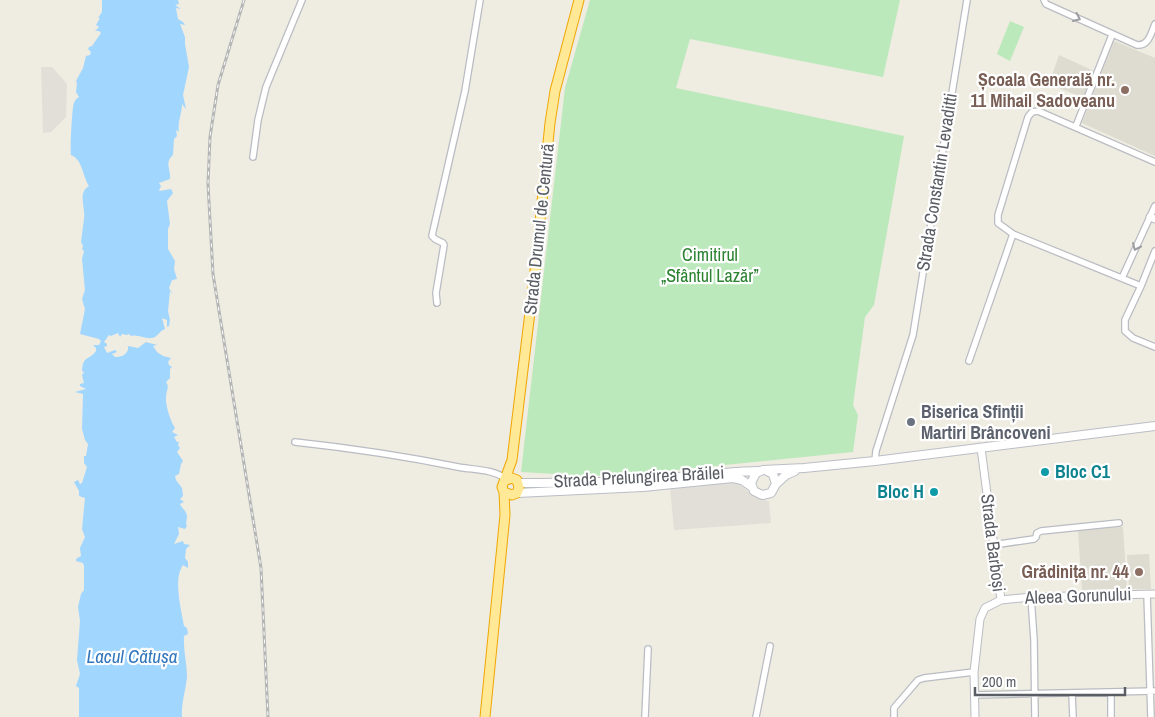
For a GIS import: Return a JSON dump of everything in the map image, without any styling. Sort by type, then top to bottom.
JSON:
[{"type":"highway","name":"Strada Drumul de Centură","points":[[512,460],[552,115],[559,74],[579,0]]},
{"type":"highway","points":[[485,717],[505,515],[502,487],[512,460]]},
{"type":"highway","points":[[505,515],[519,488],[512,460]]},
{"type":"highway","points":[[506,480],[512,478],[517,482]]},
{"type":"highway","points":[[504,492],[509,495],[516,494]]},
{"type":"main road","name":"Strada Prelungirea Brăilei","points":[[517,482],[582,483],[804,468],[1155,426]]},
{"type":"main road","name":"Strada Prelungirea Brăilei","points":[[776,484],[786,475],[804,468]]},
{"type":"main road","points":[[763,471],[775,477],[776,484],[771,493],[762,495],[752,487],[753,476],[763,471]]},
{"type":"main road","name":"Strada Prelungirea Brăilei","points":[[516,494],[651,486],[733,478],[742,480],[752,487]]},
{"type":"street","points":[[253,157],[258,120],[266,88],[302,0]]},
{"type":"street","points":[[437,303],[436,293],[444,245],[432,236],[465,91],[480,0]]},
{"type":"street","name":"Strada Constantin Levaditti","points":[[875,461],[876,450],[913,335],[967,0]]},
{"type":"street","points":[[1044,0],[1046,4],[1137,45],[1147,42],[1155,24]]},
{"type":"street","points":[[1076,126],[1112,35]]},
{"type":"street","points":[[1141,286],[1013,234],[998,223],[998,215],[1028,117],[1032,112],[1038,111],[1076,126],[1155,162]]},
{"type":"street","points":[[1122,278],[1152,218],[1155,206]]},
{"type":"street","points":[[970,361],[1013,234]]},
{"type":"street","points":[[1155,251],[1125,320],[1125,331],[1133,338],[1155,347]]},
{"type":"street","points":[[295,442],[380,452],[430,461],[493,473],[506,480]]},
{"type":"street","name":"Strada Barboși","points":[[975,717],[974,672],[982,611],[991,603],[1001,600],[980,448]]},
{"type":"street","points":[[993,545],[1034,539],[1041,531],[1119,523]]},
{"type":"street","points":[[1151,594],[1153,691],[1151,717]]},
{"type":"street","name":"Aleea Gorunului","points":[[1001,600],[1031,597],[1151,594]]},
{"type":"street","points":[[1031,597],[1034,640],[1035,717]]},
{"type":"street","points":[[756,717],[770,646]]},
{"type":"street","points":[[645,717],[648,649]]},
{"type":"street","points":[[894,717],[894,708],[918,680],[974,672]]},
{"type":"street","points":[[974,695],[1153,691]]},
{"type":"street","points":[[1111,692],[1111,717]]},
{"type":"street","points":[[1072,694],[1073,717]]},
{"type":"shaded area","name":"Școala Generală nr. 11 Mihail Sadoveanu","points":[[1114,41],[1155,58],[1155,156],[1082,123]]},
{"type":"shaded area","points":[[1059,55],[1094,71],[1084,98],[1049,84]]},
{"type":"shaded area","points":[[41,67],[52,67],[67,84],[66,117],[51,132],[43,133]]},
{"type":"shaded area","points":[[737,482],[756,498],[769,501],[771,523],[674,530],[670,487]]},
{"type":"shaded area","points":[[1123,527],[1127,589],[1082,590],[1078,530]]},
{"type":"shaded area","name":"Grădinița nr. 44","points":[[1149,554],[1151,589],[1129,589],[1127,555]]},
{"type":"green space","name":"Cimitirul „Sfântul Lazăr”","points":[[590,0],[900,0],[883,77],[690,39],[676,88],[904,136],[874,305],[865,317],[853,405],[858,415],[853,452],[647,473],[591,476],[521,472],[565,88]]},
{"type":"green space","points":[[1010,21],[1024,27],[1010,61],[997,54]]},
{"type":"water","name":"Lacul Cătușa","points":[[102,0],[178,0],[179,4],[175,5],[181,9],[176,8],[178,19],[185,25],[180,24],[185,37],[189,67],[183,95],[186,109],[182,104],[179,132],[176,130],[177,136],[174,139],[173,155],[168,163],[170,179],[159,183],[161,186],[159,191],[171,189],[173,193],[167,201],[170,224],[168,229],[168,249],[175,261],[174,269],[177,279],[172,280],[169,288],[173,295],[170,291],[169,326],[167,327],[167,320],[162,318],[165,329],[154,337],[122,334],[120,337],[118,333],[109,335],[104,342],[107,344],[104,347],[107,353],[115,350],[117,352],[112,354],[115,357],[124,355],[128,350],[128,346],[138,348],[146,342],[157,345],[153,346],[157,352],[171,358],[168,362],[172,367],[170,369],[170,378],[166,382],[168,387],[166,400],[175,428],[172,432],[178,435],[174,437],[179,442],[180,448],[177,452],[183,461],[179,474],[175,476],[182,488],[183,496],[180,499],[184,502],[180,504],[187,516],[187,526],[185,529],[178,527],[179,534],[174,544],[183,541],[184,544],[190,545],[186,549],[185,558],[188,562],[188,568],[183,565],[180,571],[178,586],[184,626],[187,628],[188,634],[184,636],[187,676],[182,717],[79,717],[79,688],[76,686],[80,674],[77,660],[80,621],[78,607],[84,590],[84,566],[83,563],[76,561],[76,559],[81,556],[80,548],[85,537],[82,529],[85,498],[79,496],[79,491],[74,482],[78,480],[80,484],[82,483],[87,467],[84,463],[84,456],[86,456],[88,444],[82,429],[83,394],[75,392],[86,389],[80,386],[80,384],[84,383],[82,375],[84,372],[82,371],[84,363],[96,351],[93,345],[99,345],[101,341],[80,334],[85,309],[82,299],[85,290],[82,259],[84,251],[81,242],[84,215],[83,193],[89,186],[78,160],[71,155],[71,138],[73,106],[79,97],[76,92],[76,81],[83,68],[86,56],[90,55],[89,47],[92,46],[101,33],[95,31],[99,27],[96,25],[102,12]]},
{"type":"railway","points":[[244,0],[218,85],[210,137],[208,184],[213,274],[261,568],[268,717]]},
{"type":"place","name":"Școala Generală nr. 11 Mihail Sadoveanu","points":[[1125,90]]},
{"type":"place","name":"Biserica Sfinții Martiri Brâncoveni","points":[[911,422]]},
{"type":"place","name":"Bloc C1","points":[[1045,472]]},
{"type":"place","name":"Bloc H","points":[[934,492]]},
{"type":"place","name":"Grădinița nr. 44","points":[[1139,572]]}]
